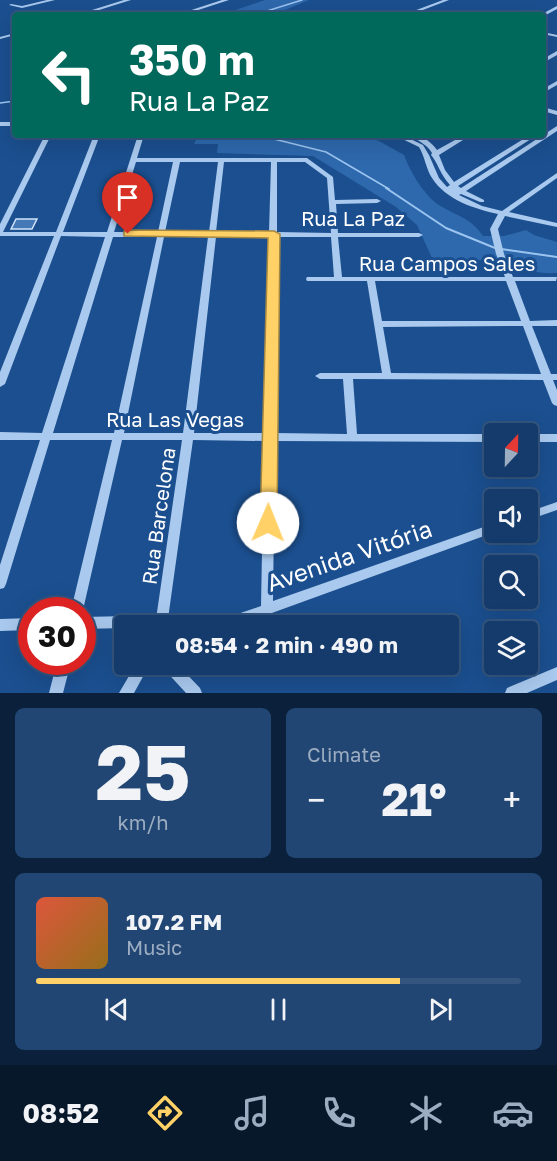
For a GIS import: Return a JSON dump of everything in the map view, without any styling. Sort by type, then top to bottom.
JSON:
[{"type":"street","points":[[11,5],[22,8],[53,0]]},
{"type":"street","points":[[88,12],[129,0]]},
{"type":"street","points":[[188,12],[227,0]]},
{"type":"street","points":[[413,12],[447,0]]},
{"type":"street","points":[[0,232],[47,138]]},
{"type":"street","points":[[0,384],[96,138]]},
{"type":"street","points":[[0,584],[140,138]]},
{"type":"street","points":[[409,138],[421,146],[434,176],[454,191],[505,212],[557,225]]},
{"type":"street","points":[[412,138],[432,146],[454,191]]},
{"type":"street","points":[[428,158],[463,138]]},
{"type":"street","points":[[454,191],[530,138]]},
{"type":"street","points":[[454,191],[541,138]]},
{"type":"street","points":[[132,160],[307,160],[330,177],[338,279]]},
{"type":"street","points":[[80,597],[118,437],[177,160]]},
{"type":"street","name":"Rua Barcelona","points":[[163,615],[188,437],[221,161]]},
{"type":"street","points":[[267,608],[274,161]]},
{"type":"street","points":[[557,175],[505,212],[494,229],[497,243],[527,323],[552,377],[557,403]]},
{"type":"street","points":[[332,202],[377,201]]},
{"type":"street","points":[[505,212],[557,218]]},
{"type":"street","name":"Rua La Paz","points":[[0,232],[419,235]]},
{"type":"street","name":"Rua Campos Sales","points":[[310,279],[556,279]]},
{"type":"street","points":[[371,280],[387,376]]},
{"type":"street","points":[[378,324],[557,323]]},
{"type":"street","points":[[320,376],[552,377]]},
{"type":"street","points":[[348,377],[352,438]]},
{"type":"street","name":"Rua Las Vegas","points":[[0,436],[484,438]]},
{"type":"street","points":[[538,438],[557,438]]},
{"type":"street","points":[[538,513],[557,506]]},
{"type":"street","name":"Avenida Vitória","points":[[248,615],[484,532]]},
{"type":"street","points":[[0,625],[18,624]]},
{"type":"street","points":[[96,624],[114,625]]},
{"type":"street","points":[[512,693],[557,673]]},
{"type":"street","points":[[56,693],[61,675]]},
{"type":"street","points":[[126,693],[137,675]]},
{"type":"street","points":[[178,675],[195,693]]},
{"type":"shaded area","points":[[265,0],[309,0],[280,12],[230,12]]},
{"type":"shaded area","points":[[197,138],[368,138],[379,141],[404,155],[417,181],[436,203],[467,220],[483,236],[504,236],[526,230],[557,242],[557,273],[538,272],[493,260],[460,260],[457,266],[436,267],[417,225],[396,207],[313,156],[217,153],[218,144],[194,144]]},
{"type":"building","points":[[16,219],[37,219],[32,229],[11,229]]},
{"type":"waterway","points":[[264,12],[302,0]]},
{"type":"waterway","points":[[0,103],[12,101]]},
{"type":"waterway","points":[[270,138],[326,152],[389,189]]},
{"type":"waterway","points":[[386,188],[446,228],[495,248]]},
{"type":"waterway","points":[[501,249],[557,257]]},
{"type":"route","points":[[128,234],[274,234],[268,523]]}]
